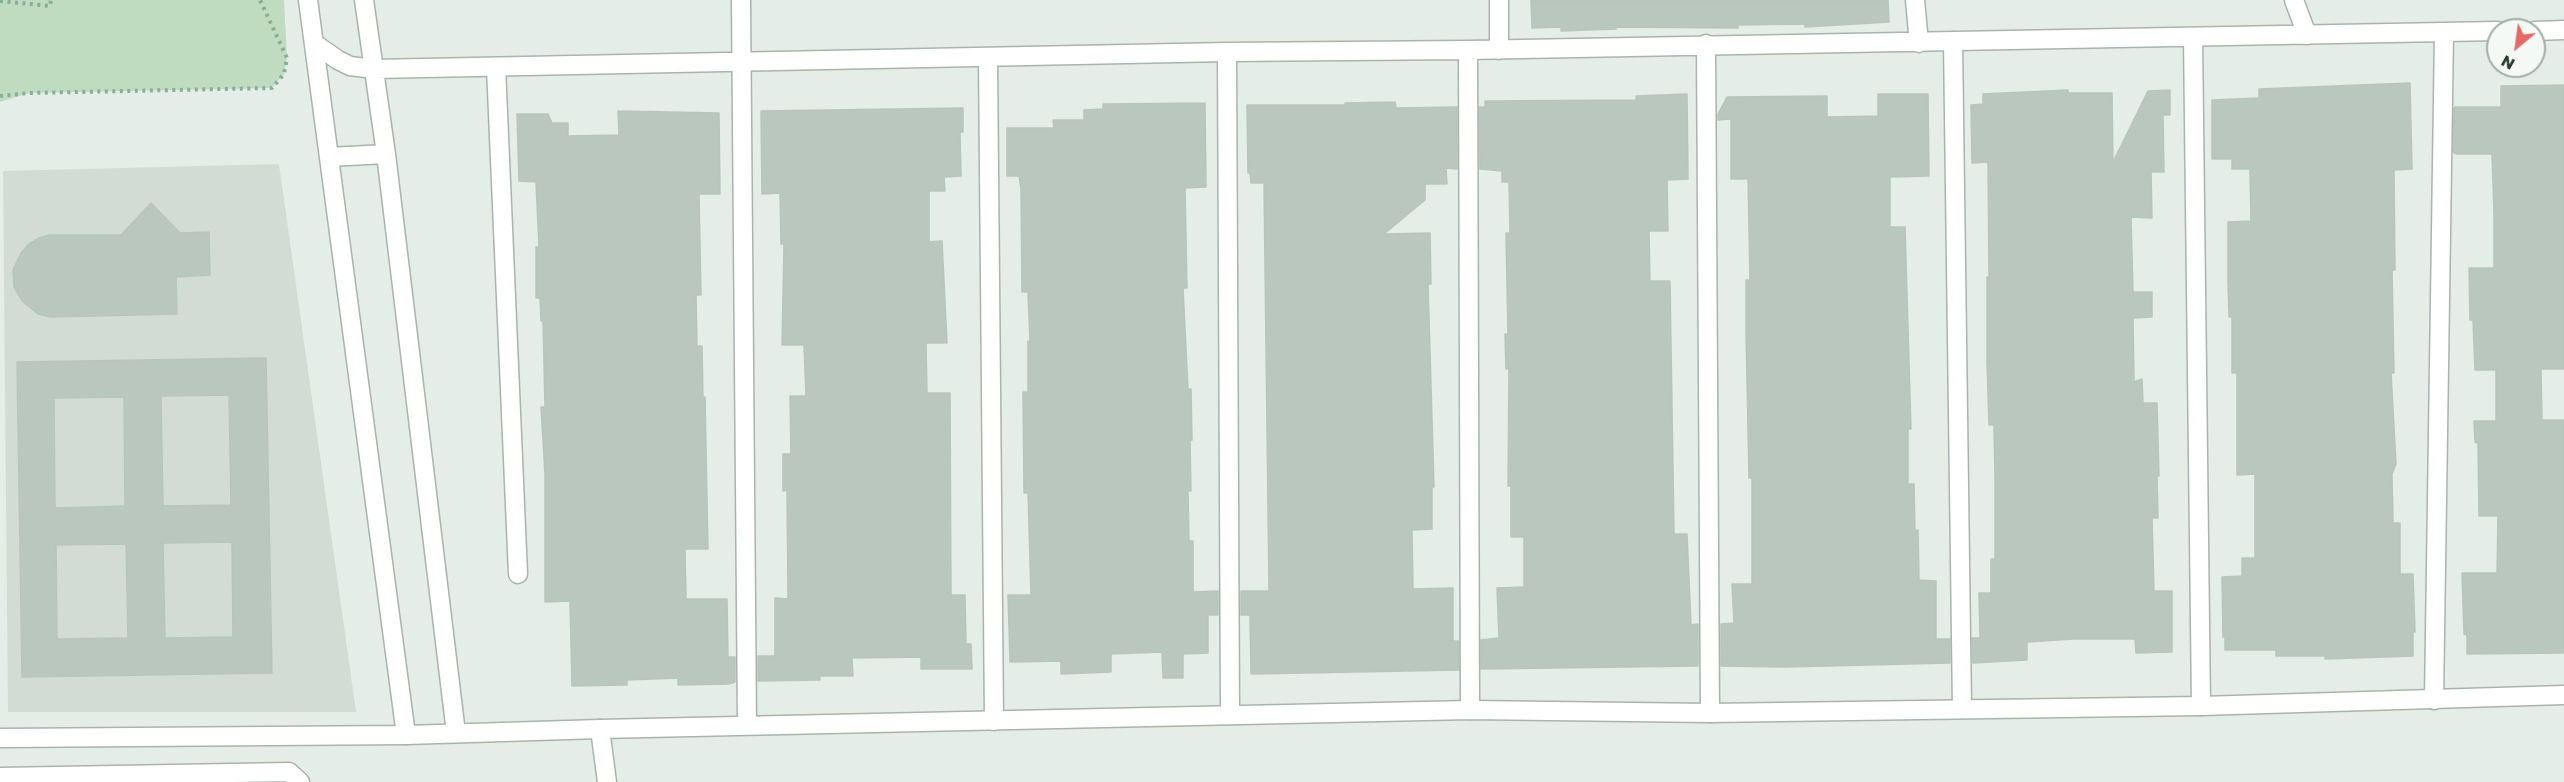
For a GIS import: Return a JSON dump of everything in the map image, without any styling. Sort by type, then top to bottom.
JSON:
[{"type":"street","points":[[308,0],[406,735]]},
{"type":"street","points":[[364,0],[386,154],[456,733]]},
{"type":"street","points":[[741,0],[747,725]]},
{"type":"street","points":[[1499,0],[1499,50]]},
{"type":"street","points":[[1915,0],[1919,43]]},
{"type":"street","points":[[2294,0],[2307,35]]},
{"type":"street","points":[[2546,31],[2564,30]]},
{"type":"street","points":[[315,44],[350,66],[374,69],[2486,31]]},
{"type":"street","points":[[2434,700],[2444,32]]},
{"type":"street","points":[[2193,37],[2201,706]]},
{"type":"street","points":[[1953,41],[1962,709]]},
{"type":"street","points":[[1706,44],[1710,713]]},
{"type":"street","points":[[1468,50],[1470,710]]},
{"type":"street","points":[[1227,52],[1230,714]]},
{"type":"street","points":[[988,59],[994,721]]},
{"type":"street","points":[[496,68],[518,574]]},
{"type":"street","points":[[328,158],[386,154]]},
{"type":"street","points":[[0,738],[406,735],[747,725],[1470,710],[1710,713],[2201,706],[2564,695]]},
{"type":"street","points":[[600,729],[607,782]]},
{"type":"street","points":[[0,777],[289,772],[300,782]]},
{"type":"path","points":[[0,1],[50,6],[51,0]]},
{"type":"path","points":[[0,96],[29,93],[272,88],[284,74],[287,58],[260,0]]},
{"type":"shaded area","points":[[279,164],[356,712],[8,712],[3,171]]},
{"type":"green space","points":[[0,0],[284,0],[287,58],[284,74],[272,88],[29,93],[0,102]]},
{"type":"building","points":[[1531,0],[1888,0],[1889,22],[1805,27],[1805,24],[1738,25],[1738,28],[1616,27],[1616,29],[1561,31],[1561,27],[1532,28]]},
{"type":"building","points":[[2410,83],[2412,169],[2394,170],[2395,270],[2392,270],[2394,373],[2391,373],[2396,464],[2392,474],[2393,523],[2400,523],[2400,574],[2413,574],[2415,632],[2413,632],[2413,656],[2325,659],[2325,656],[2276,656],[2276,650],[2225,650],[2222,577],[2242,576],[2242,558],[2255,558],[2255,474],[2237,475],[2237,373],[2232,373],[2232,317],[2229,317],[2228,281],[2228,222],[2251,221],[2250,169],[2232,169],[2232,159],[2212,159],[2212,100],[2259,98],[2259,89]]},
{"type":"building","points":[[2564,85],[2564,369],[2541,369],[2542,420],[2564,420],[2564,653],[2467,654],[2462,573],[2497,573],[2498,516],[2479,516],[2478,444],[2475,442],[2474,421],[2496,421],[2496,370],[2475,370],[2473,320],[2470,320],[2469,268],[2494,268],[2494,213],[2492,154],[2456,154],[2453,152],[2454,109],[2455,107],[2501,107],[2501,86]]},
{"type":"building","points":[[2068,90],[2068,93],[2112,93],[2113,162],[2148,91],[2170,90],[2170,115],[2163,115],[2164,172],[2151,172],[2152,218],[2131,217],[2133,292],[2152,292],[2152,317],[2133,318],[2134,382],[2142,379],[2143,403],[2157,403],[2158,518],[2152,518],[2154,591],[2172,591],[2172,652],[2136,653],[2135,639],[2073,639],[2027,642],[2027,660],[1973,663],[1972,638],[1980,638],[1979,593],[1991,593],[1991,559],[1995,559],[1995,479],[1994,425],[1989,425],[1987,362],[1988,162],[1972,163],[1971,105],[1983,104],[1983,94]]},
{"type":"building","points":[[1687,94],[1688,179],[1667,180],[1668,231],[1649,231],[1650,281],[1670,281],[1674,534],[1687,534],[1691,625],[1698,624],[1698,666],[1481,669],[1481,640],[1499,638],[1497,588],[1524,587],[1524,537],[1511,537],[1511,486],[1508,486],[1509,369],[1506,369],[1505,334],[1508,334],[1506,233],[1510,233],[1509,182],[1502,182],[1502,171],[1480,169],[1479,107],[1485,107],[1485,101],[1636,100],[1636,96]]},
{"type":"building","points":[[1878,94],[1928,94],[1929,176],[1890,177],[1890,227],[1905,227],[1911,429],[1908,429],[1908,484],[1914,484],[1919,580],[1936,581],[1936,639],[1950,639],[1950,663],[1785,667],[1721,666],[1721,624],[1734,623],[1732,584],[1752,584],[1752,478],[1749,478],[1746,330],[1746,280],[1750,280],[1748,179],[1731,179],[1731,119],[1718,120],[1718,114],[1727,97],[1827,96],[1827,117],[1878,116]]},
{"type":"building","points":[[1395,102],[1396,108],[1457,107],[1457,169],[1446,168],[1447,184],[1425,184],[1425,200],[1384,234],[1430,233],[1431,284],[1428,284],[1434,487],[1432,487],[1432,529],[1412,530],[1413,589],[1453,588],[1453,641],[1459,641],[1459,670],[1251,674],[1250,615],[1241,615],[1241,591],[1269,591],[1264,183],[1251,183],[1250,172],[1248,173],[1247,105],[1345,105],[1345,103]]},
{"type":"building","points":[[1205,103],[1206,187],[1185,188],[1187,288],[1183,288],[1188,389],[1191,389],[1191,491],[1188,491],[1189,541],[1193,541],[1193,592],[1218,591],[1218,615],[1208,615],[1208,653],[1183,654],[1183,678],[1163,678],[1162,652],[1111,654],[1111,672],[1061,674],[1061,661],[1010,662],[1008,595],[1031,595],[1028,493],[1024,493],[1023,392],[1028,392],[1028,341],[1030,342],[1028,292],[1022,292],[1021,189],[1019,176],[1007,176],[1007,128],[1054,128],[1053,120],[1084,120],[1084,110],[1103,109],[1103,104]]},
{"type":"building","points":[[963,108],[963,132],[960,132],[961,176],[944,177],[945,191],[929,191],[929,242],[942,241],[947,343],[926,343],[927,393],[950,393],[951,595],[965,595],[966,644],[971,644],[972,669],[921,669],[921,657],[852,658],[853,676],[820,676],[820,680],[758,681],[758,656],[775,656],[775,598],[788,599],[787,490],[783,491],[783,454],[791,454],[790,396],[806,396],[804,345],[782,345],[784,244],[781,244],[780,193],[762,194],[761,111]]},
{"type":"building","points":[[618,111],[719,113],[720,194],[699,194],[701,295],[696,295],[697,346],[702,346],[703,397],[705,397],[708,549],[685,549],[686,599],[727,599],[728,657],[735,657],[735,682],[729,684],[678,685],[678,678],[627,680],[627,685],[572,686],[570,601],[545,602],[545,474],[541,407],[545,407],[543,321],[541,321],[540,298],[536,298],[536,247],[539,247],[536,182],[519,181],[517,114],[548,114],[552,123],[568,123],[568,136],[619,135]]},
{"type":"building","points":[[151,203],[180,233],[209,232],[210,275],[176,277],[177,314],[51,317],[38,314],[22,301],[14,287],[13,270],[21,253],[29,244],[50,235],[121,235]]},
{"type":"building","points":[[266,358],[272,673],[22,677],[17,362]],"holes":[[[229,395],[231,505],[163,506],[161,396]],[[124,397],[125,506],[55,508],[54,398]],[[232,542],[233,637],[165,638],[163,543]],[[126,544],[128,638],[57,639],[56,545]]]}]
